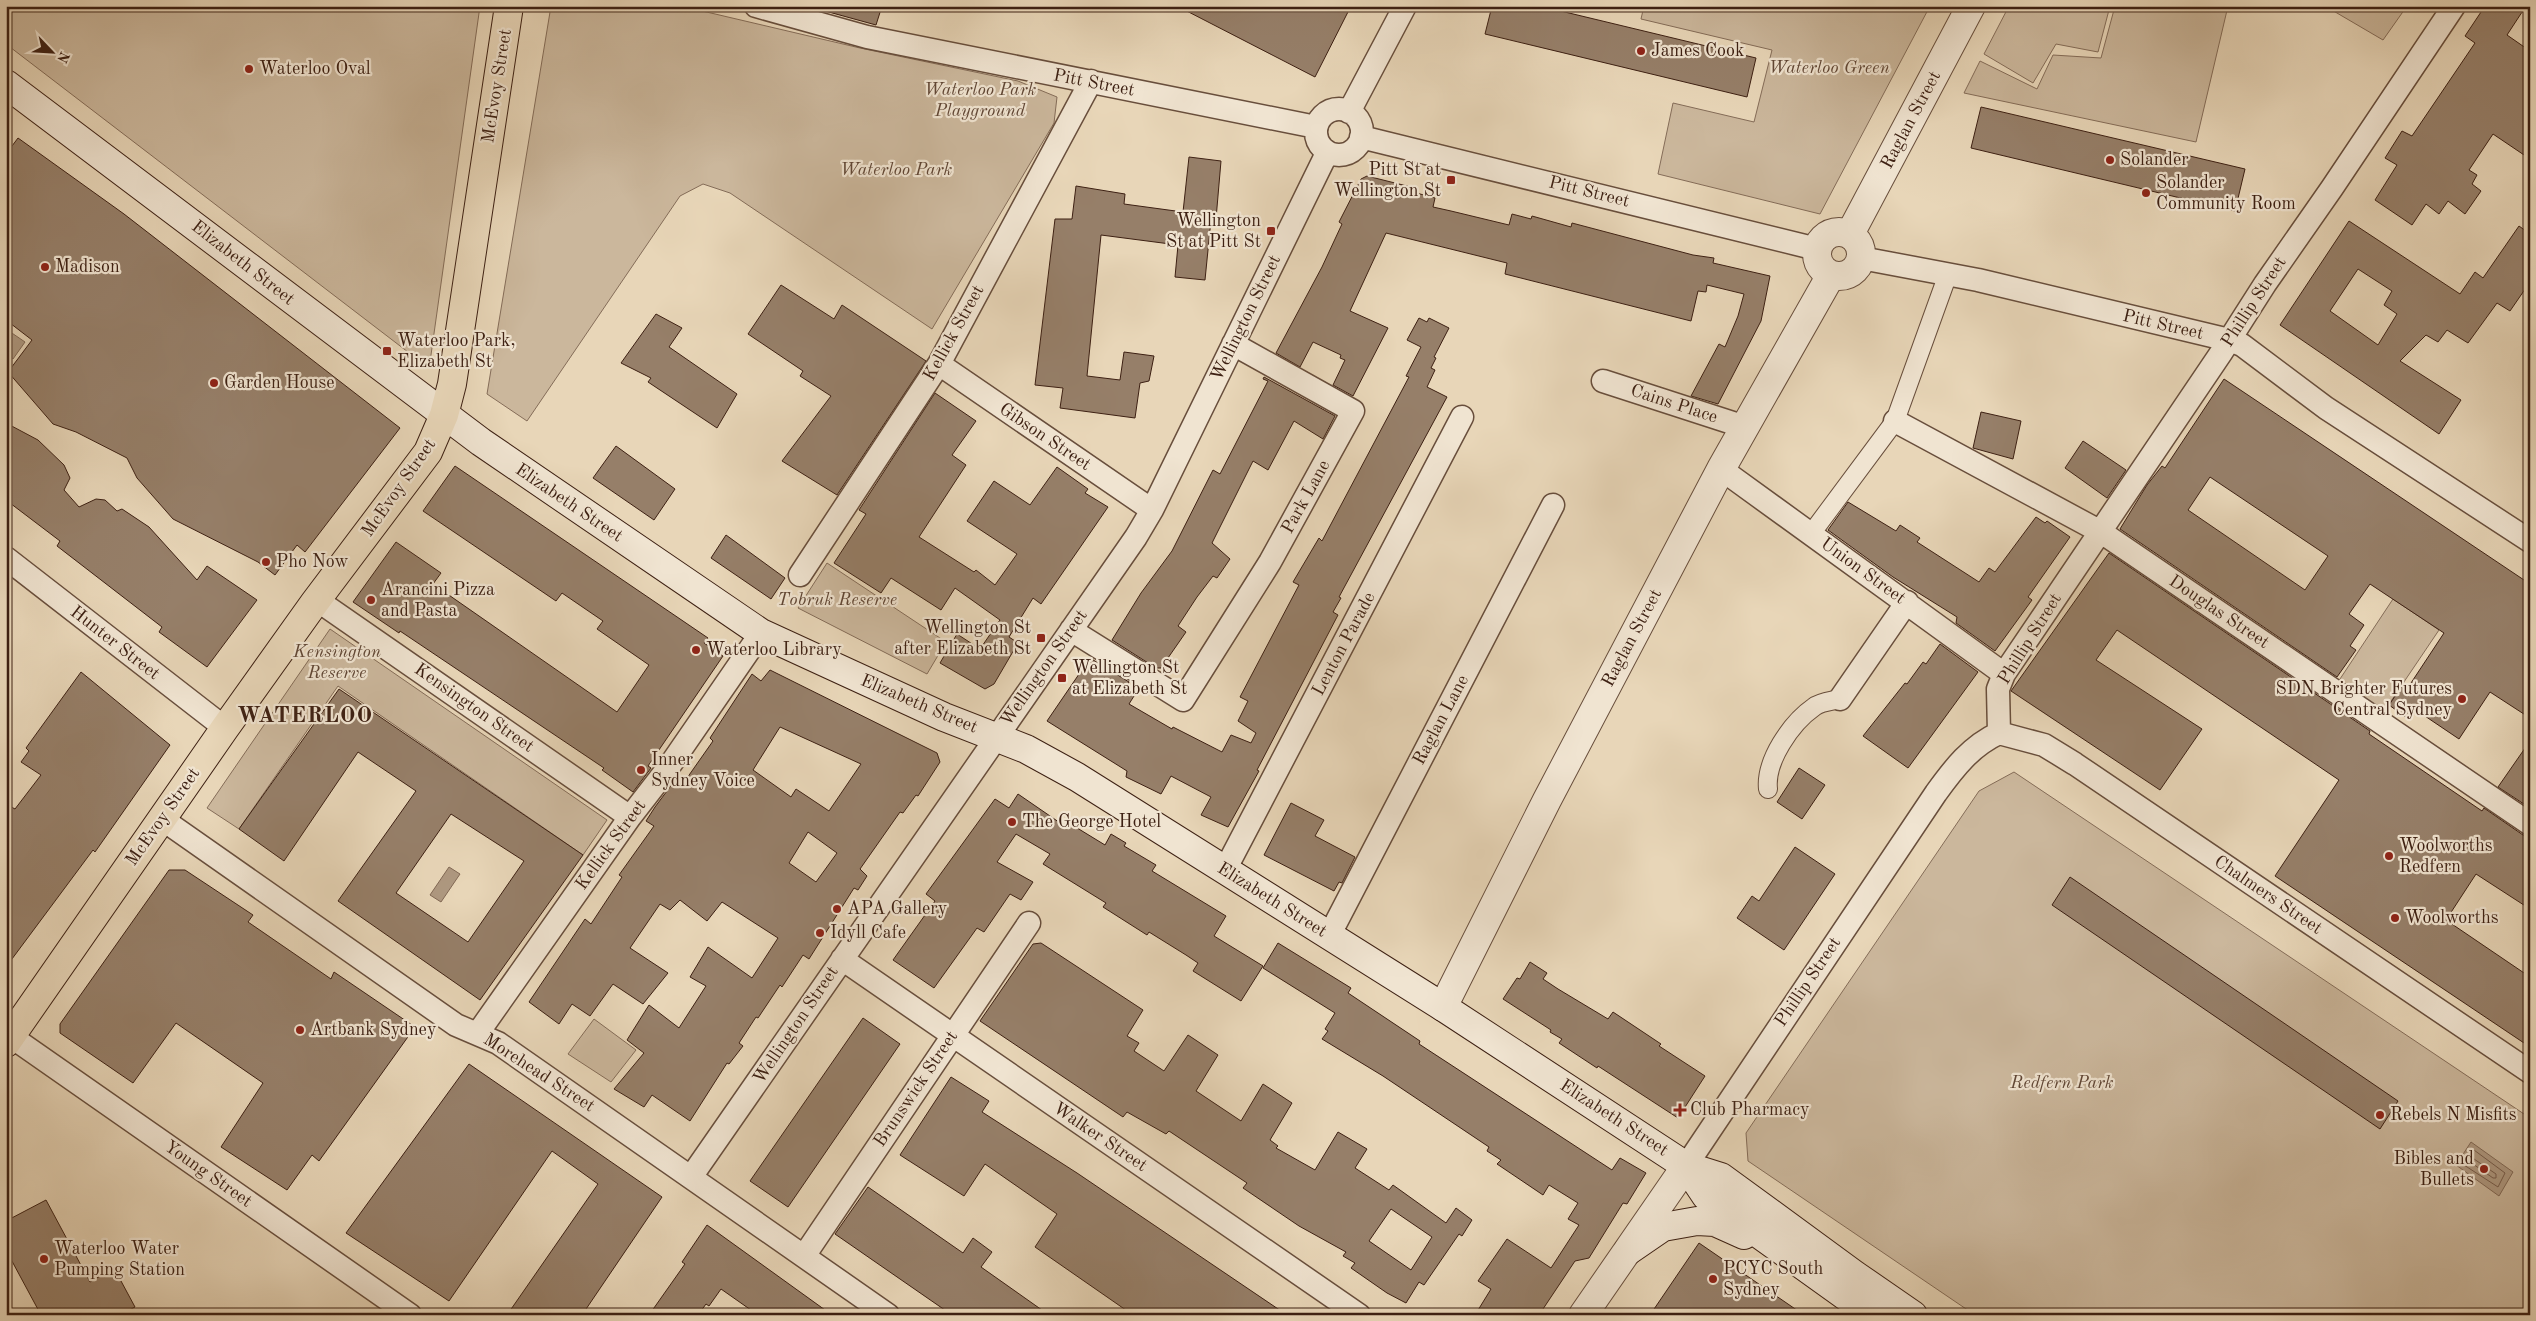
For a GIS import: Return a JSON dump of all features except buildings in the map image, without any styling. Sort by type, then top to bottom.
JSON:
[{"type":"main road","name":"McEvoy Street","points":[[8,1038],[224,728],[428,452],[444,415],[453,379],[509,6]]},
{"type":"main road","name":"Raglan Street","points":[[1850,234],[1971,6]]},
{"type":"main road","name":"Elizabeth Street","points":[[8,88],[517,468],[761,633],[935,713],[1048,760],[1443,1007],[1686,1166],[1721,1177],[1913,1315]]},
{"type":"main road","points":[[1843,232],[1850,234],[1860,244],[1861,258],[1858,266],[1846,275],[1831,274],[1821,267],[1817,249],[1824,237],[1830,233],[1843,232]]},
{"type":"main road","name":"Raglan Street","points":[[1443,1007],[1552,792],[1721,469],[1831,274]]},
{"type":"main road","name":"Elizabeth Street","points":[[1686,1166],[1706,1196],[1872,1315]]},
{"type":"main road","name":"Phillip Street","points":[[1584,1315],[1686,1166]]},
{"type":"main road","points":[[1628,1251],[1662,1227],[1697,1221],[1715,1222],[1776,1246]]},
{"type":"street","name":"Pitt Street","points":[[756,6],[867,37],[1316,127]]},
{"type":"street","points":[[1349,112],[1405,6]]},
{"type":"street","name":"Phillip Street","points":[[1686,1166],[1936,793],[1968,752],[1984,740],[1999,733],[1998,689],[2004,674],[2454,6]]},
{"type":"street","name":"Kellick Street","points":[[800,574],[939,364],[1091,81]]},
{"type":"street","points":[[1336,109],[1349,112],[1360,122],[1361,137],[1358,144],[1348,154],[1341,156],[1328,153],[1317,142],[1316,127],[1319,120],[1329,111],[1336,109]]},
{"type":"street","name":"Pitt Street","points":[[1361,137],[1817,249]]},
{"type":"street","name":"Wellington Street","points":[[691,1177],[1136,537],[1152,510],[1328,153]]},
{"type":"street","name":"Pitt Street","points":[[1861,258],[1948,274],[2229,340],[2254,353],[2326,408],[2530,541]]},
{"type":"street","points":[[1811,534],[1895,421],[1948,274]]},
{"type":"street","name":"Park Lane","points":[[1071,630],[1183,700],[1270,562],[1353,411],[1233,344]]},
{"type":"street","name":"Gibson Street","points":[[939,364],[1152,510]]},
{"type":"street","name":"Cains Place","points":[[1603,381],[1745,427]]},
{"type":"street","name":"Lenton Parade","points":[[1225,870],[1462,417]]},
{"type":"street","name":"Douglas Street","points":[[1895,421],[2101,532],[2530,824]]},
{"type":"street","name":"Union Street","points":[[1721,469],[2004,674]]},
{"type":"street","name":"Raglan Lane","points":[[1329,936],[1553,505]]},
{"type":"street","name":"Hunter Street","points":[[6,558],[224,728]]},
{"type":"street","name":"Kensington Street","points":[[317,600],[630,817]]},
{"type":"street","points":[[1768,789],[1766,775],[1772,758],[1790,731],[1814,706],[1840,699],[1907,602]]},
{"type":"street","name":"Kellick Street","points":[[478,1033],[630,817],[668,768],[761,633]]},
{"type":"street","name":"Chalmers Street","points":[[1999,733],[2044,745],[2075,764],[2530,1072]]},
{"type":"street","name":"Morehead Street","points":[[162,819],[456,1024],[498,1043],[888,1315]]},
{"type":"street","name":"Brunswick Street","points":[[804,1256],[1029,923]]},
{"type":"street","name":"Walker Street","points":[[842,959],[1359,1315]]},
{"type":"street","name":"Young Street","points":[[8,1038],[410,1315]]},
{"type":"green space","name":"Waterloo Oval","points":[[6,6],[480,6],[430,362],[421,362],[6,44]]},
{"type":"green space","name":"Waterloo Park","points":[[551,6],[681,6],[860,48],[1018,81],[1057,97],[1054,123],[932,329],[730,193],[703,184],[680,196],[527,421],[487,394]]},
{"type":"green space","name":"Waterloo Green","points":[[1644,6],[1930,6],[1820,214],[1658,174],[1673,103],[1754,122],[1772,50],[1641,19]]},
{"type":"green space","points":[[2009,6],[2110,6],[2098,52],[2056,44],[2033,83],[1984,54]]},
{"type":"green space","points":[[2115,6],[2228,6],[2196,142],[1964,93],[1980,61],[2037,89],[2053,55],[2101,58]]},
{"type":"green space","points":[[2325,6],[2407,6],[2383,40]]},
{"type":"green space","name":"Tobruk Reserve","points":[[827,563],[946,642],[927,674],[798,608]]},
{"type":"green space","points":[[2393,599],[2439,630],[2383,713],[2338,682]]},
{"type":"green space","name":"Kensington Reserve","points":[[330,629],[607,820],[583,855],[338,686],[239,829],[207,808]]},
{"type":"green space","name":"Redfern Park","points":[[2014,772],[2530,1118],[2530,1315],[1975,1315],[1748,1161],[1746,1133],[1979,791]]},
{"type":"green space","points":[[594,1019],[636,1050],[611,1082],[568,1054]]},
{"type":"water","points":[[6,329],[25,342],[13,359],[6,354]]},
{"type":"water","points":[[449,867],[460,874],[441,902],[430,895]]},
{"type":"water","name":"Bibles and Bullets","points":[[2471,1142],[2513,1172],[2499,1196],[2456,1165]]},
{"type":"place","name":"James Cook","points":[[1641,51]]},
{"type":"place","name":"Waterloo Oval","points":[[249,69]]},
{"type":"place","name":"Solander","points":[[2110,160]]},
{"type":"place","name":"Pitt St at Wellington St","points":[[1451,180]]},
{"type":"place","name":"Solander Community Room","points":[[2146,193]]},
{"type":"place","name":"Wellington St at Pitt St","points":[[1271,231]]},
{"type":"place","name":"Madison","points":[[45,267]]},
{"type":"place","name":"Waterloo Park, Elizabeth St","points":[[387,351]]},
{"type":"place","name":"Garden House","points":[[214,383]]},
{"type":"place","name":"Pho Now","points":[[266,562]]},
{"type":"place","name":"Arancini Pizza and Pasta","points":[[371,600]]},
{"type":"place","name":"Wellington St after Elizabeth St","points":[[1041,638]]},
{"type":"place","name":"Waterloo Library","points":[[696,650]]},
{"type":"place","name":"Wellington St at Elizabeth St","points":[[1062,678]]},
{"type":"place","name":"SDN Brighter Futures Central Sydney","points":[[2462,699]]},
{"type":"place","name":"Inner Sydney Voice","points":[[641,770]]},
{"type":"place","name":"The George Hotel","points":[[1012,822]]},
{"type":"place","name":"Woolworths Redfern","points":[[2389,856]]},
{"type":"place","name":"APA Gallery","points":[[837,909]]},
{"type":"place","name":"Woolworths","points":[[2395,918]]},
{"type":"place","name":"Idyll Cafe","points":[[820,933]]},
{"type":"place","name":"Artbank Sydney","points":[[300,1030]]},
{"type":"place","name":"Club Pharmacy","points":[[1680,1110]]},
{"type":"place","name":"Rebels N Misfits","points":[[2380,1115]]},
{"type":"place","name":"Bibles and Bullets","points":[[2484,1169]]},
{"type":"place","name":"Waterloo Water Pumping Station","points":[[44,1259]]},
{"type":"place","name":"PCYC South Sydney","points":[[1713,1279]]},
{"type":"district","name":"WATERLOO","points":[[305,716]]},
{"type":"park label","name":"Waterloo Park Playground","points":[[980,100]]}]
